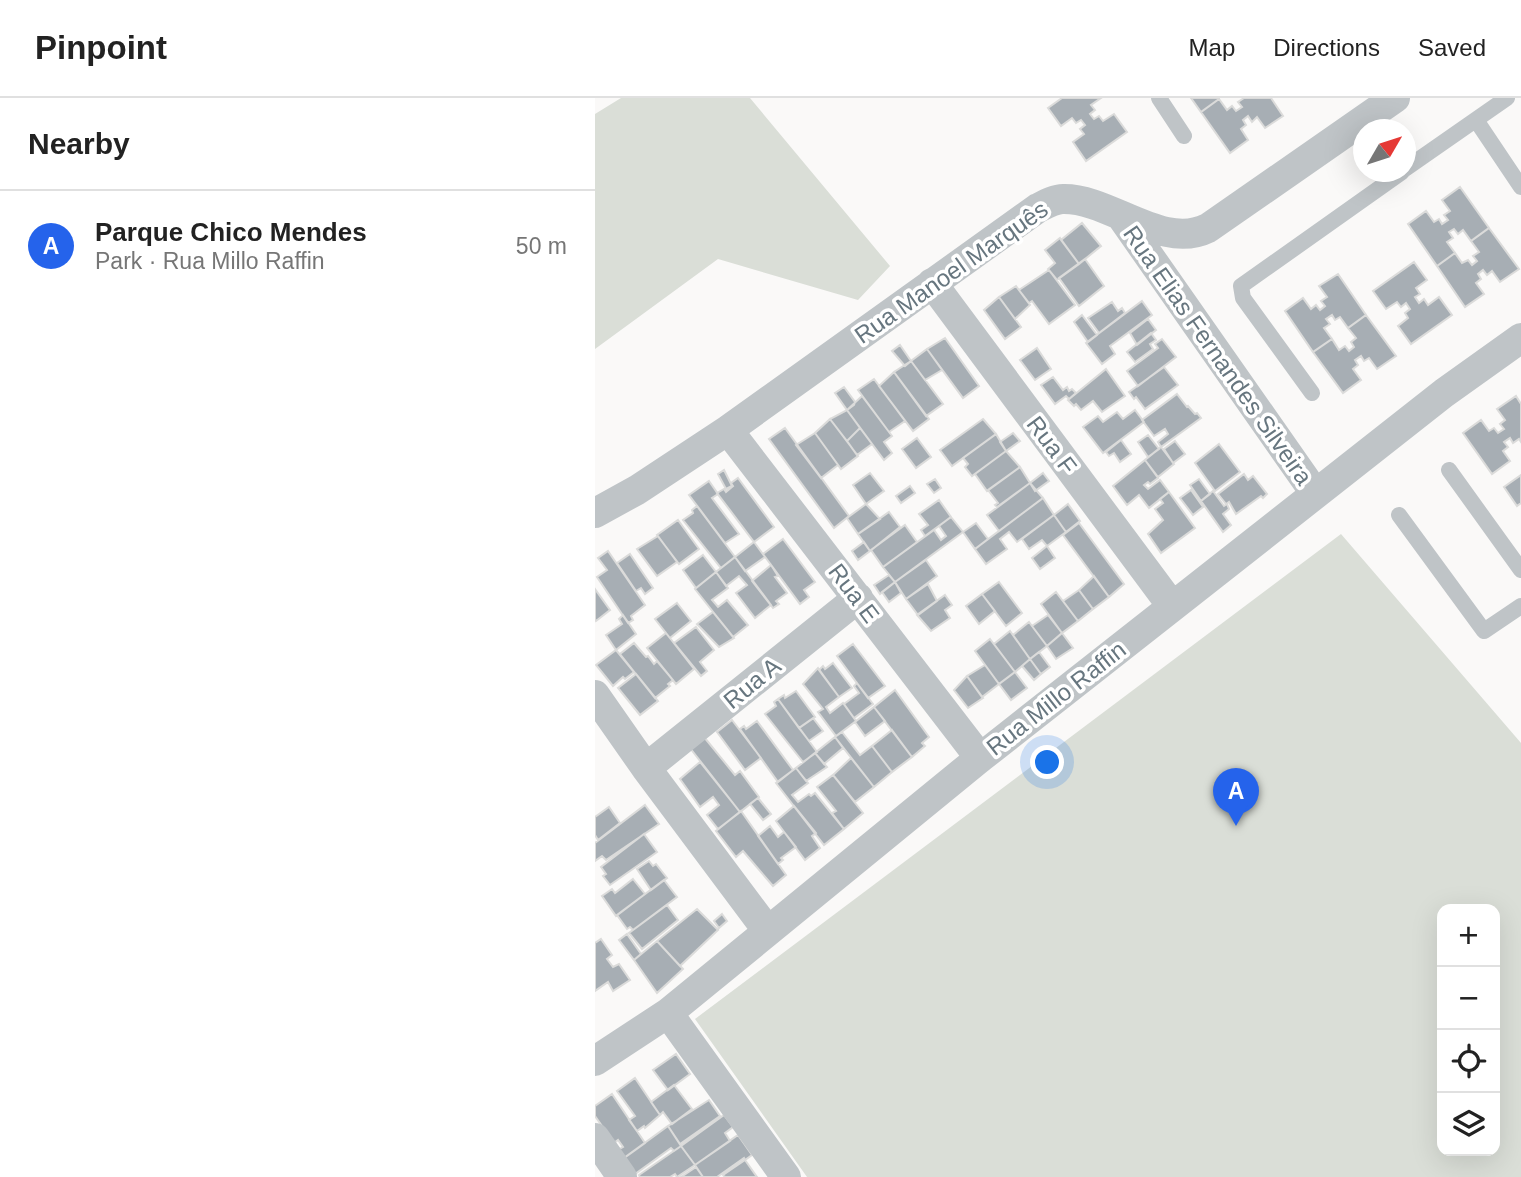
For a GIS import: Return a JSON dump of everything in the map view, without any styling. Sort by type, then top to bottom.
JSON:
[{"type":"street","name":"Rua Manoel Marquês","points":[[595,513],[637,490],[728,429],[1038,208],[1060,199],[1078,200],[1175,234],[1193,235],[1395,98]]},
{"type":"street","name":"Rua Elias Fernandes Silveira","points":[[1121,216],[1315,493]]},
{"type":"street","name":"Rua F","points":[[932,283],[1172,606]]},
{"type":"street","name":"Rua Millo Raffin","points":[[595,1061],[668,1013],[767,930],[1172,606],[1444,393],[1521,338]]},
{"type":"street","name":"Rua E","points":[[728,429],[980,758]]},
{"type":"street","name":"Rua A","points":[[646,768],[858,598]]},
{"type":"street","points":[[595,695],[767,930]]},
{"type":"street","points":[[668,1013],[786,1177]]},
{"type":"street","points":[[595,1138],[622,1177]]},
{"type":"lane","points":[[1159,98],[1184,136]]},
{"type":"lane","points":[[1416,162],[1507,98]]},
{"type":"lane","points":[[1476,120],[1521,187]]},
{"type":"lane","points":[[1312,393],[1243,298],[1241,286],[1387,182]]},
{"type":"lane","points":[[1449,470],[1521,569]]},
{"type":"lane","points":[[1399,515],[1484,631],[1521,606]]},
{"type":"shaded area","points":[[621,98],[750,98],[890,266],[858,300],[718,259],[595,349],[595,114]]},
{"type":"shaded area","points":[[1341,534],[1521,743],[1521,1177],[807,1177],[695,1019]]},
{"type":"building","points":[[1062,98],[1101,98],[1091,105],[1095,110],[1090,114],[1094,119],[1099,116],[1103,121],[1114,114],[1127,132],[1086,161],[1073,142],[1084,134],[1080,129],[1085,125],[1081,120],[1076,123],[1072,118],[1061,126],[1048,108]]},
{"type":"building","points":[[1191,98],[1219,98],[1219,99],[1201,112]]},
{"type":"building","points":[[1244,98],[1271,98],[1283,116],[1265,128],[1257,117],[1252,122],[1248,116],[1243,120],[1246,125],[1241,129],[1248,140],[1230,153],[1201,112],[1219,99],[1227,110],[1232,106],[1236,111],[1242,107],[1238,102]]},
{"type":"building","points":[[1460,187],[1489,228],[1471,241],[1463,230],[1458,234],[1454,229],[1449,232],[1453,238],[1447,242],[1455,253],[1437,266],[1408,224],[1426,211],[1434,222],[1439,219],[1442,224],[1448,220],[1444,215],[1450,211],[1442,200]]},
{"type":"building","points":[[1082,223],[1101,246],[1079,264],[1061,240]]},
{"type":"building","points":[[1489,228],[1519,269],[1500,282],[1492,271],[1487,275],[1483,270],[1478,274],[1481,279],[1476,283],[1484,294],[1465,307],[1437,266],[1455,253],[1462,263],[1468,260],[1472,265],[1477,261],[1473,256],[1479,252],[1471,241]]},
{"type":"building","points":[[1060,238],[1079,264],[1057,280],[1048,269],[1055,263],[1045,250]]},
{"type":"building","points":[[1085,259],[1104,286],[1079,306],[1059,278]]},
{"type":"building","points":[[1414,262],[1427,280],[1416,288],[1420,294],[1415,297],[1419,303],[1424,299],[1428,305],[1439,297],[1452,315],[1411,344],[1398,326],[1408,318],[1405,313],[1410,309],[1406,303],[1401,307],[1397,302],[1386,309],[1373,291]]},
{"type":"building","points":[[1049,270],[1075,305],[1049,324],[1032,301],[1029,303],[1019,290]]},
{"type":"building","points":[[1338,274],[1366,315],[1348,328],[1340,317],[1335,320],[1332,315],[1326,319],[1330,324],[1324,328],[1332,339],[1313,352],[1285,311],[1303,298],[1311,309],[1316,305],[1320,310],[1325,306],[1321,301],[1327,297],[1319,286]]},
{"type":"building","points":[[1016,286],[1030,305],[1015,319],[999,297]]},
{"type":"building","points":[[999,297],[1021,327],[1005,339],[984,310]]},
{"type":"building","points":[[1142,301],[1152,315],[1110,346],[1115,354],[1102,364],[1086,343]]},
{"type":"building","points":[[1112,302],[1118,311],[1122,308],[1125,313],[1099,333],[1088,318]]},
{"type":"building","points":[[1082,315],[1097,335],[1088,342],[1074,322]]},
{"type":"building","points":[[1366,315],[1396,356],[1377,369],[1369,358],[1364,361],[1361,356],[1355,360],[1358,365],[1353,369],[1361,380],[1343,393],[1313,352],[1332,339],[1339,350],[1345,346],[1349,351],[1354,347],[1351,342],[1356,338],[1348,328]]},
{"type":"building","points":[[1148,319],[1156,330],[1137,345],[1130,333]]},
{"type":"building","points":[[1151,333],[1156,340],[1150,344],[1153,349],[1135,362],[1127,352]]},
{"type":"building","points":[[945,338],[979,386],[963,398],[927,349]]},
{"type":"building","points":[[1162,339],[1176,357],[1138,386],[1127,371],[1158,348],[1155,344]]},
{"type":"building","points":[[900,345],[911,361],[905,366],[892,351]]},
{"type":"building","points":[[1037,348],[1051,369],[1035,380],[1020,360]]},
{"type":"building","points":[[927,349],[942,370],[925,380],[911,361]]},
{"type":"building","points":[[911,361],[943,404],[926,416],[894,372]]},
{"type":"building","points":[[1164,367],[1178,385],[1145,409],[1129,392]]},
{"type":"building","points":[[1106,369],[1125,396],[1102,412],[1093,401],[1081,410],[1068,400]]},
{"type":"building","points":[[894,372],[929,419],[913,431],[879,386]]},
{"type":"building","points":[[1053,377],[1063,390],[1067,387],[1069,391],[1072,389],[1076,393],[1055,404],[1041,385]]},
{"type":"building","points":[[874,379],[905,421],[889,432],[858,390]]},
{"type":"building","points":[[844,387],[855,402],[847,410],[835,393]]},
{"type":"building","points":[[1177,394],[1187,407],[1201,418],[1161,447],[1158,442],[1168,434],[1165,429],[1154,436],[1142,420]]},
{"type":"building","points":[[862,396],[892,436],[884,442],[892,453],[884,460],[847,410]]},
{"type":"building","points":[[1516,396],[1521,404],[1521,442],[1519,439],[1513,443],[1510,438],[1504,442],[1508,447],[1503,451],[1510,461],[1492,474],[1463,433],[1481,420],[1489,431],[1494,428],[1498,433],[1504,429],[1500,424],[1505,420],[1497,409]]},
{"type":"building","points":[[847,410],[860,428],[847,441],[830,419]]},
{"type":"building","points":[[1135,410],[1144,422],[1103,453],[1083,427],[1098,416],[1103,422],[1117,412],[1123,419]]},
{"type":"building","points":[[830,419],[858,456],[841,469],[815,433]]},
{"type":"building","points":[[983,419],[996,434],[952,466],[940,450]]},
{"type":"building","points":[[785,428],[849,516],[834,528],[769,439]]},
{"type":"building","points":[[860,428],[872,444],[857,455],[847,441]]},
{"type":"building","points":[[815,433],[838,465],[821,478],[796,445]]},
{"type":"building","points":[[1013,433],[1020,441],[1006,451],[1000,442]]},
{"type":"building","points":[[996,434],[1006,451],[972,476],[965,467],[968,464],[963,458]]},
{"type":"building","points":[[1148,435],[1159,449],[1148,457],[1138,442]]},
{"type":"building","points":[[917,438],[931,457],[916,468],[902,449]]},
{"type":"building","points":[[1121,440],[1131,454],[1120,462],[1114,453],[1109,456],[1106,452]]},
{"type":"building","points":[[1175,441],[1185,454],[1173,463],[1164,449]]},
{"type":"building","points":[[1219,444],[1240,472],[1215,491],[1195,463]]},
{"type":"building","points":[[1161,447],[1174,464],[1158,477],[1145,460]]},
{"type":"building","points":[[1006,451],[1020,467],[987,491],[975,474]]},
{"type":"building","points":[[1145,460],[1158,478],[1144,485],[1148,489],[1160,480],[1169,492],[1149,508],[1139,495],[1127,505],[1113,486]]},
{"type":"building","points":[[1020,467],[1030,483],[997,507],[995,505],[998,503],[988,490]]},
{"type":"building","points":[[724,470],[732,486],[726,489],[718,474]]},
{"type":"building","points":[[870,473],[884,491],[866,504],[853,485]]},
{"type":"building","points":[[1043,473],[1049,481],[1035,491],[1030,483]]},
{"type":"building","points":[[1244,474],[1248,480],[1253,476],[1267,494],[1236,514],[1229,502],[1226,504],[1218,494]]},
{"type":"building","points":[[1521,475],[1521,503],[1517,506],[1504,487]]},
{"type":"building","points":[[738,478],[774,527],[754,542],[717,493],[724,489],[726,492]]},
{"type":"building","points":[[935,479],[941,488],[934,493],[927,484]]},
{"type":"building","points":[[1199,479],[1210,494],[1201,501],[1190,485]]},
{"type":"building","points":[[709,481],[718,494],[712,498],[739,534],[725,543],[689,495]]},
{"type":"building","points":[[1030,483],[1043,498],[999,531],[987,515]]},
{"type":"building","points":[[910,486],[915,493],[901,503],[896,496]]},
{"type":"building","points":[[1191,490],[1203,507],[1193,515],[1180,498]]},
{"type":"building","points":[[1213,491],[1229,509],[1223,514],[1231,525],[1223,532],[1201,501]]},
{"type":"building","points":[[1169,492],[1195,528],[1161,553],[1148,534],[1163,520],[1155,509],[1163,503],[1160,499]]},
{"type":"building","points":[[1043,498],[1054,515],[1017,542],[1009,532],[1000,539],[1007,549],[986,564],[975,549]]},
{"type":"building","points":[[939,500],[951,517],[925,536],[921,530],[928,525],[919,514]]},
{"type":"building","points":[[866,504],[880,519],[858,534],[847,518]]},
{"type":"building","points":[[1068,504],[1080,521],[1066,532],[1054,515]]},
{"type":"building","points":[[697,506],[735,557],[721,568],[683,520],[693,513],[692,510]]},
{"type":"building","points":[[889,512],[900,527],[870,551],[858,534]]},
{"type":"building","points":[[1054,515],[1066,532],[1047,546],[1042,540],[1029,549],[1022,539]]},
{"type":"building","points":[[951,517],[963,532],[895,582],[883,567],[934,530],[941,540],[946,536],[939,526]]},
{"type":"building","points":[[678,520],[699,549],[679,564],[657,535]]},
{"type":"building","points":[[976,523],[988,539],[975,549],[963,532]]},
{"type":"building","points":[[1079,523],[1124,584],[1109,597],[1063,535]]},
{"type":"building","points":[[905,525],[917,542],[883,567],[871,550]]},
{"type":"building","points":[[658,536],[677,562],[657,576],[637,549]]},
{"type":"building","points":[[783,539],[815,582],[804,590],[809,597],[800,604],[763,554]]},
{"type":"building","points":[[754,542],[765,557],[745,571],[735,557]]},
{"type":"building","points":[[864,542],[870,551],[858,560],[852,551]]},
{"type":"building","points":[[1047,546],[1055,558],[1040,569],[1032,558]]},
{"type":"building","points":[[608,551],[645,605],[631,616],[633,620],[628,623],[597,577],[607,570],[598,558]]},
{"type":"building","points":[[630,554],[653,588],[645,594],[641,588],[636,591],[617,563]]},
{"type":"building","points":[[703,555],[716,572],[696,588],[683,570]]},
{"type":"building","points":[[735,557],[771,605],[755,618],[736,593],[747,585],[739,576],[726,586],[716,572]]},
{"type":"building","points":[[926,560],[937,576],[906,599],[895,582]]},
{"type":"building","points":[[771,565],[778,576],[775,577],[787,593],[776,601],[779,604],[773,608],[752,581]]},
{"type":"building","points":[[716,572],[728,588],[712,600],[718,607],[727,600],[748,625],[733,637],[695,589]]},
{"type":"building","points":[[889,575],[895,582],[880,594],[874,585]]},
{"type":"building","points":[[1094,576],[1109,597],[1093,609],[1079,590]]},
{"type":"building","points":[[895,582],[901,593],[889,602],[882,592]]},
{"type":"building","points":[[999,582],[1022,613],[1006,626],[982,594]]},
{"type":"building","points":[[928,584],[937,601],[918,615],[906,599]]},
{"type":"building","points":[[595,589],[610,610],[596,621],[595,619]]},
{"type":"building","points":[[1079,590],[1093,609],[1078,621],[1063,601]]},
{"type":"building","points":[[1056,592],[1078,621],[1062,633],[1041,604]]},
{"type":"building","points":[[982,594],[995,611],[979,624],[966,606]]},
{"type":"building","points":[[945,595],[952,605],[945,610],[950,618],[931,631],[917,615]]},
{"type":"building","points":[[677,603],[691,621],[670,638],[655,619]]},
{"type":"building","points":[[713,612],[734,638],[719,647],[697,624]]},
{"type":"building","points":[[623,615],[636,634],[616,650],[606,635],[622,624],[619,619]]},
{"type":"building","points":[[1048,615],[1062,633],[1047,646],[1032,626]]},
{"type":"building","points":[[1029,622],[1047,646],[1030,659],[1013,635]]},
{"type":"building","points":[[696,627],[714,650],[700,662],[707,671],[701,676],[674,643]]},
{"type":"building","points":[[1010,631],[1030,659],[1015,672],[994,644]]},
{"type":"building","points":[[666,633],[694,669],[676,684],[647,648]]},
{"type":"building","points":[[1062,633],[1073,648],[1056,659],[1047,646]]},
{"type":"building","points":[[990,639],[1015,672],[999,684],[975,651]]},
{"type":"building","points":[[634,643],[654,664],[657,661],[673,680],[668,684],[670,686],[655,698],[620,654]]},
{"type":"building","points":[[853,644],[885,686],[868,698],[837,656]]},
{"type":"building","points":[[616,650],[634,672],[613,686],[596,665]]},
{"type":"building","points":[[1039,652],[1050,667],[1041,674],[1030,659]]},
{"type":"building","points":[[1030,659],[1041,674],[1034,680],[1022,666]]},
{"type":"building","points":[[833,663],[852,688],[839,697],[819,670]]},
{"type":"building","points":[[985,665],[999,684],[982,697],[967,676]]},
{"type":"building","points":[[818,668],[839,697],[826,707],[830,713],[843,703],[856,721],[836,736],[818,712],[823,709],[803,684]]},
{"type":"building","points":[[1015,672],[1027,688],[1011,700],[999,684]]},
{"type":"building","points":[[636,674],[658,701],[640,715],[618,688]]},
{"type":"building","points":[[967,676],[983,698],[968,708],[954,690]]},
{"type":"building","points":[[857,683],[873,704],[854,718],[844,704],[859,693],[854,686]]},
{"type":"building","points":[[895,690],[929,737],[922,743],[925,746],[912,757],[874,707]]},
{"type":"building","points":[[796,691],[815,717],[799,728],[778,699]]},
{"type":"building","points":[[778,699],[817,752],[803,762],[765,714],[776,706],[774,702]]},
{"type":"building","points":[[874,707],[885,721],[865,736],[855,722]]},
{"type":"building","points":[[813,718],[823,731],[809,741],[799,728]]},
{"type":"building","points":[[732,720],[761,758],[745,770],[717,732]]},
{"type":"building","points":[[757,721],[793,770],[778,782],[740,729],[744,726],[746,729]]},
{"type":"building","points":[[892,730],[912,757],[892,772],[872,746]]},
{"type":"building","points":[[842,732],[860,755],[872,746],[892,772],[874,787],[835,737]]},
{"type":"building","points":[[704,737],[735,775],[740,771],[759,797],[740,812],[690,748]]},
{"type":"building","points":[[835,737],[843,748],[824,764],[815,753]]},
{"type":"building","points":[[815,753],[827,767],[806,781],[796,768]]},
{"type":"building","points":[[851,758],[874,787],[855,802],[833,775]]},
{"type":"building","points":[[700,762],[740,812],[718,829],[707,815],[719,805],[713,797],[700,807],[680,779]]},
{"type":"building","points":[[796,768],[808,783],[792,795],[798,802],[815,793],[844,829],[824,845],[776,783]]},
{"type":"building","points":[[833,775],[863,813],[844,829],[832,813],[836,811],[817,787]]},
{"type":"building","points":[[758,798],[771,814],[763,820],[750,804]]},
{"type":"building","points":[[645,805],[659,824],[606,860],[602,856],[595,861],[595,843]]},
{"type":"building","points":[[794,806],[816,833],[812,836],[820,848],[805,860],[776,821]]},
{"type":"building","points":[[609,807],[620,823],[598,840],[595,835],[595,817]]},
{"type":"building","points":[[741,811],[786,875],[773,886],[743,851],[736,857],[716,831]]},
{"type":"building","points":[[770,826],[778,837],[784,832],[796,847],[781,858],[783,860],[778,864],[758,836]]},
{"type":"building","points":[[644,834],[657,852],[610,885],[603,876],[606,874],[601,867]]},
{"type":"building","points":[[649,861],[653,866],[656,864],[667,878],[651,890],[637,869]]},
{"type":"building","points":[[633,879],[645,894],[616,916],[602,896],[612,889],[615,893]]},
{"type":"building","points":[[664,880],[677,897],[633,930],[630,927],[627,929],[617,915]]},
{"type":"building","points":[[667,905],[678,920],[642,949],[629,933]]},
{"type":"building","points":[[697,909],[718,930],[680,966],[657,941]]},
{"type":"building","points":[[722,914],[727,921],[719,928],[714,921]]},
{"type":"building","points":[[627,934],[641,954],[634,960],[619,940]]},
{"type":"building","points":[[601,939],[612,955],[607,959],[613,967],[619,964],[630,980],[613,991],[608,982],[595,991],[595,943]]},
{"type":"building","points":[[657,941],[683,969],[657,993],[634,960]]},
{"type":"building","points":[[676,1054],[690,1074],[668,1090],[653,1070]]},
{"type":"building","points":[[635,1078],[660,1115],[645,1128],[644,1126],[637,1131],[629,1120],[635,1116],[617,1091]]},
{"type":"building","points":[[674,1085],[692,1109],[672,1124],[663,1112],[660,1115],[651,1102]]},
{"type":"building","points":[[612,1094],[645,1143],[624,1158],[618,1150],[623,1147],[618,1140],[614,1143],[595,1116],[595,1106]]},
{"type":"building","points":[[709,1100],[720,1116],[680,1144],[668,1126]]},
{"type":"building","points":[[724,1115],[733,1127],[725,1133],[730,1141],[695,1165],[681,1146]]},
{"type":"building","points":[[668,1126],[681,1146],[674,1151],[671,1148],[635,1174],[624,1158]]},
{"type":"building","points":[[738,1135],[752,1155],[717,1177],[703,1177],[695,1165]]},
{"type":"building","points":[[681,1146],[695,1165],[677,1177],[675,1174],[670,1177],[640,1177],[639,1175]]},
{"type":"building","points":[[745,1160],[757,1177],[723,1175]]},
{"type":"building","points":[[696,1167],[703,1177],[681,1177]]},
{"type":"place","name":"Parque Chico Mendes","points":[[1236,826]]}]
